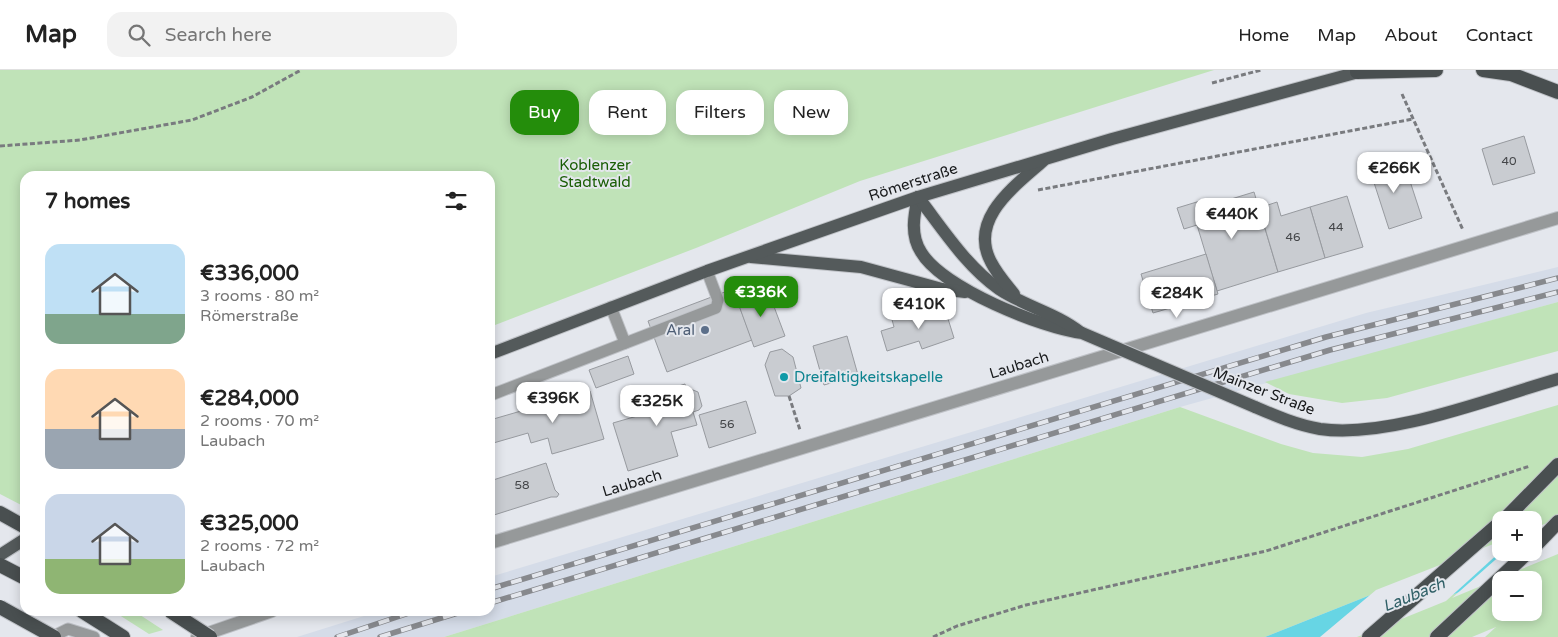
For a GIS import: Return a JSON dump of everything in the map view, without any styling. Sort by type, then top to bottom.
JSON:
[{"type":"highway","points":[[1362,71],[1436,70]]},
{"type":"highway","points":[[1483,70],[1526,78],[1558,92]]},
{"type":"highway","points":[[1513,511],[1558,465]]},
{"type":"highway","points":[[0,513],[20,524]]},
{"type":"highway","points":[[1542,539],[1558,522]]},
{"type":"highway","points":[[1369,637],[1492,531]]},
{"type":"highway","points":[[1437,637],[1518,561]]},
{"type":"highway","points":[[0,565],[20,575]]},
{"type":"highway","points":[[0,607],[53,637]]},
{"type":"highway","points":[[90,616],[123,637]]},
{"type":"highway","points":[[178,616],[210,637]]},
{"type":"main road","name":"Römerstraße","points":[[495,352],[707,271],[918,197],[1048,157],[1362,71]]},
{"type":"main road","points":[[1018,300],[990,261],[986,248],[986,227],[989,217],[1002,199],[1048,157]]},
{"type":"main road","name":"Mainzer Straße","points":[[918,197],[914,231],[920,252],[940,273],[972,292],[1055,328],[1082,333]]},
{"type":"main road","name":"Mainzer Straße","points":[[918,197],[976,269],[999,289],[1082,333],[1289,421],[1320,429],[1374,428],[1428,417],[1558,378]]},
{"type":"main road","points":[[746,257],[861,267],[942,289],[972,292]]},
{"type":"main road","points":[[0,555],[20,541]]},
{"type":"street","name":"Laubach","points":[[495,541],[1558,218]]},
{"type":"street","points":[[197,637],[258,616]]},
{"type":"lane","points":[[495,393],[716,308],[718,300],[707,271]]},
{"type":"lane","points":[[611,308],[625,343]]},
{"type":"lane","points":[[53,637],[68,629],[94,637]]},
{"type":"path","points":[[0,146],[80,140],[192,120],[252,97],[301,70]]},
{"type":"path","points":[[1212,83],[1261,70]]},
{"type":"path","points":[[1402,94],[1469,245]]},
{"type":"path","points":[[1030,193],[1413,119]]},
{"type":"path","points":[[789,396],[805,448]]},
{"type":"path","points":[[933,637],[957,626],[1026,605],[1266,551],[1532,466]]},
{"type":"shaded area","points":[[1558,267],[1558,302],[1180,407],[444,637],[297,637],[364,616],[495,616],[495,575],[1366,313]]},
{"type":"green space","name":"Koblenzer Stadtwald","points":[[0,70],[1214,70],[860,181],[696,248],[495,325],[495,171],[20,171],[20,504],[0,494]]},
{"type":"green space","points":[[1558,302],[1558,351],[1387,398],[1342,403],[1289,394],[1265,382]]},
{"type":"green space","points":[[1558,405],[1558,521],[1542,528],[1542,511],[1492,511],[1492,547],[1265,637],[444,637],[1180,407],[1281,444],[1313,453],[1362,457],[1408,449]]},
{"type":"green space","points":[[1558,551],[1558,637],[1485,637],[1496,627],[1472,637],[1351,637],[1492,578],[1492,621],[1542,621],[1542,571],[1510,571],[1534,561],[1542,561],[1542,558]]},
{"type":"green space","points":[[121,616],[142,616],[163,630],[149,634]]},
{"type":"water","points":[[1492,547],[1492,561],[1534,561],[1510,571],[1492,571],[1492,578],[1351,637],[1265,637]]},
{"type":"water","points":[[1542,551],[1558,551],[1542,558]]},
{"type":"pier","points":[[1558,519],[1558,554],[1542,561],[1542,525]]},
{"type":"pier","points":[[1492,545],[1492,559],[1446,601],[1357,637],[1320,637],[1376,590]]},
{"type":"pier","points":[[1494,561],[1541,561],[1517,571],[1492,571],[1492,581],[1452,598]]},
{"type":"building","points":[[1524,136],[1535,173],[1493,185],[1482,149]]},
{"type":"building","points":[[1387,155],[1394,177],[1407,172],[1422,218],[1389,229],[1367,161]]},
{"type":"building","points":[[1254,192],[1278,272],[1217,291],[1197,225],[1184,229],[1177,208],[1200,201],[1202,208]]},
{"type":"building","points":[[1347,196],[1363,247],[1325,258],[1310,207]]},
{"type":"building","points":[[1277,202],[1281,216],[1310,207],[1325,258],[1278,272],[1259,208]]},
{"type":"building","points":[[1206,254],[1218,294],[1153,313],[1141,274]]},
{"type":"building","points":[[738,287],[742,298],[737,300],[752,340],[667,372],[648,321]]},
{"type":"building","points":[[767,288],[785,336],[754,347],[737,300]]},
{"type":"building","points":[[944,306],[954,338],[922,349],[919,341],[887,351],[881,331],[894,327],[891,316],[905,311],[907,318]]},
{"type":"building","points":[[847,336],[858,375],[824,385],[813,346]]},
{"type":"building","name":"Dreifaltigkeitskapelle","points":[[782,349],[793,357],[801,388],[789,396],[775,396],[765,365],[770,352]]},
{"type":"building","points":[[628,356],[634,374],[596,388],[589,370]]},
{"type":"building","points":[[685,384],[687,392],[693,390],[698,392],[702,406],[699,410],[693,412],[697,425],[671,432],[678,456],[628,471],[613,423],[651,412],[647,396]]},
{"type":"building","points":[[590,391],[604,439],[552,454],[548,438],[531,443],[528,433],[495,443],[495,419]]},
{"type":"building","points":[[746,401],[756,433],[709,448],[699,415]]},
{"type":"building","points":[[546,463],[555,490],[559,494],[557,497],[551,497],[495,515],[495,479]]},
{"type":"railway","points":[[495,587],[1326,337],[1558,278]]},
{"type":"railway","points":[[495,601],[1330,350],[1558,292]]},
{"type":"railway","points":[[337,637],[400,616]]},
{"type":"railway","points":[[380,637],[448,616]]},
{"type":"place","name":"Aral","points":[[705,330]]},
{"type":"place","name":"Dreifaltigkeitskapelle","points":[[784,377]]}]
